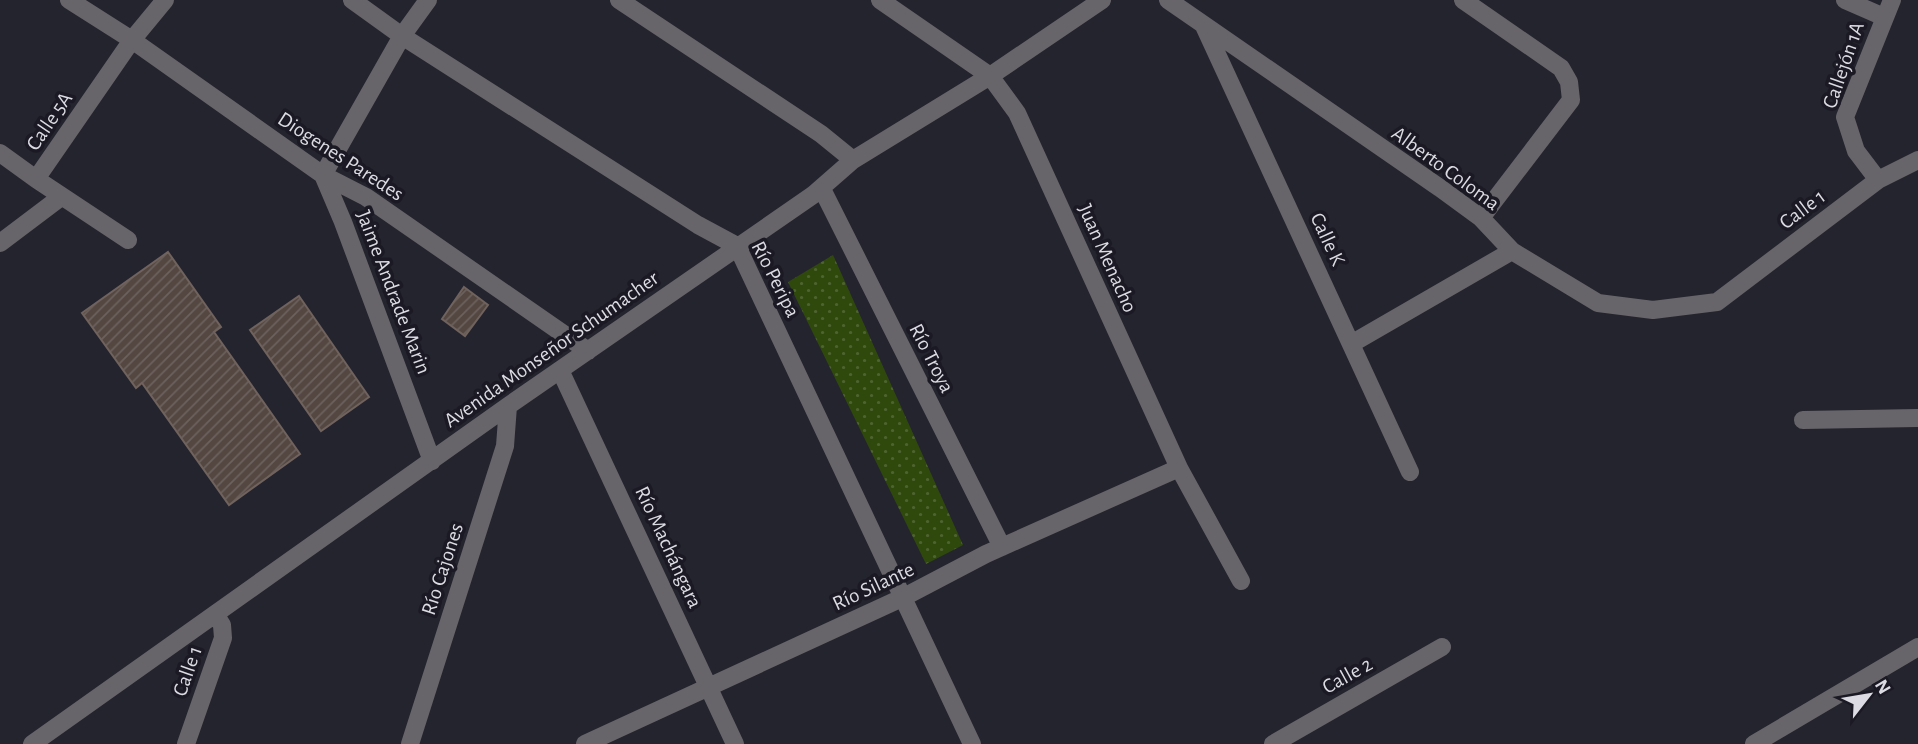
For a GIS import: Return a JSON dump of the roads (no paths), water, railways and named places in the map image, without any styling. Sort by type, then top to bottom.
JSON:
[{"type":"street","name":"Diogenes Paredes","points":[[69,0],[132,40],[323,175],[366,197],[588,351]]},
{"type":"street","name":"Calle 5A","points":[[128,240],[36,179],[132,40],[165,0]]},
{"type":"street","name":"Río Peripa","points":[[352,0],[402,36],[698,225],[737,246],[972,744]]},
{"type":"street","points":[[323,175],[402,36],[428,0]]},
{"type":"street","points":[[619,0],[821,134],[853,160]]},
{"type":"street","name":"Juan Menacho","points":[[880,0],[989,76],[1017,113],[1179,468],[1241,581]]},
{"type":"street","name":"Avenida Monseñor Schumacher","points":[[32,744],[822,188],[853,160],[989,76],[1102,0]]},
{"type":"street","name":"Alberto Coloma","points":[[1168,0],[1481,218],[1512,251],[1598,303],[1653,310],[1717,302]]},
{"type":"street","points":[[1463,0],[1561,68],[1569,82],[1572,100],[1481,218]]},
{"type":"street","points":[[1845,0],[1884,17]]},
{"type":"street","name":"Callejón 1A","points":[[1878,180],[1856,151],[1845,117],[1892,0]]},
{"type":"street","name":"Calle K","points":[[1204,26],[1410,472]]},
{"type":"street","points":[[0,153],[36,179]]},
{"type":"street","name":"Calle 1","points":[[1717,302],[1878,180],[1918,160]]},
{"type":"street","name":"Jaime Andrade Marin","points":[[323,175],[348,234],[432,461]]},
{"type":"street","name":"Río Troya","points":[[822,188],[1002,548]]},
{"type":"street","points":[[0,243],[61,197]]},
{"type":"street","points":[[1351,344],[1512,251]]},
{"type":"street","name":"Río Machángara","points":[[560,370],[735,744]]},
{"type":"street","name":"Río Cajones","points":[[410,744],[505,446],[508,407]]},
{"type":"street","points":[[1803,420],[1918,418]]},
{"type":"street","name":"Río Silante","points":[[585,744],[1179,468]]},
{"type":"street","name":"Calle 1","points":[[186,744],[223,638],[222,625],[215,614]]},
{"type":"street","name":"Calle 2","points":[[1273,743],[1442,647]]},
{"type":"street","points":[[1754,744],[1918,647]]}]
